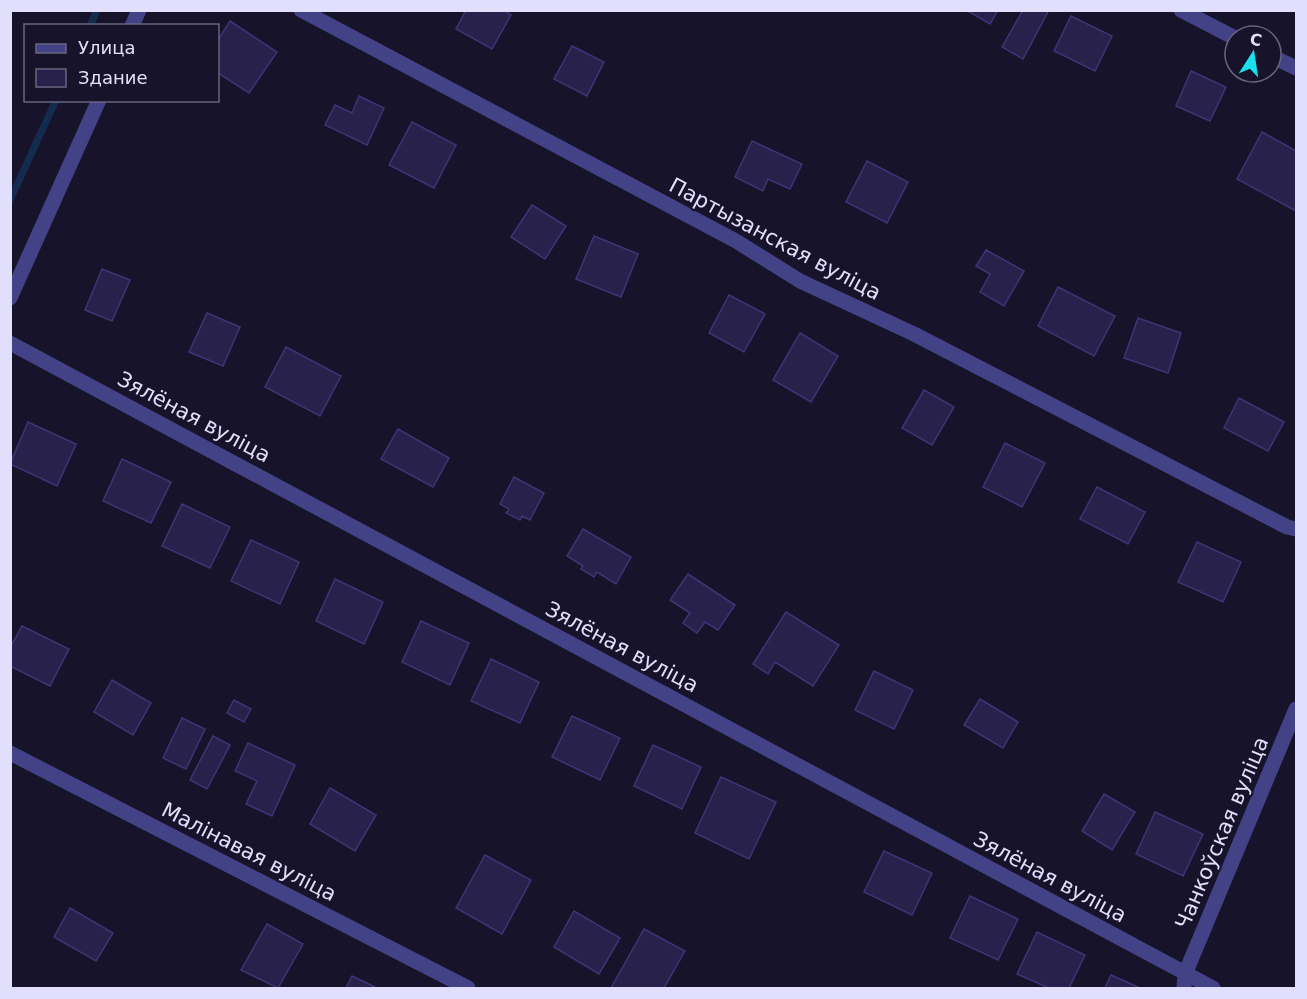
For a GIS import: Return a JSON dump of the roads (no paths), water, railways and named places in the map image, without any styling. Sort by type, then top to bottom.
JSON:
[{"type":"street","points":[[133,24],[139,10]]},
{"type":"street","name":"Партызанская вуліца","points":[[301,10],[736,241],[800,281],[914,334],[1277,522],[1296,529]]},
{"type":"street","points":[[1181,10],[1223,32]]},
{"type":"street","points":[[10,298],[98,102]]},
{"type":"street","name":"Зялёная вуліца","points":[[10,343],[1185,981],[1214,988]]},
{"type":"street","name":"Чанкоўская вуліца","points":[[1185,981],[1296,709]]},
{"type":"street","name":"Малінавая вуліца","points":[[10,753],[468,988]]},
{"type":"waterway","points":[[91,24],[97,10]]},
{"type":"waterway","points":[[10,200],[55,102]]}]
